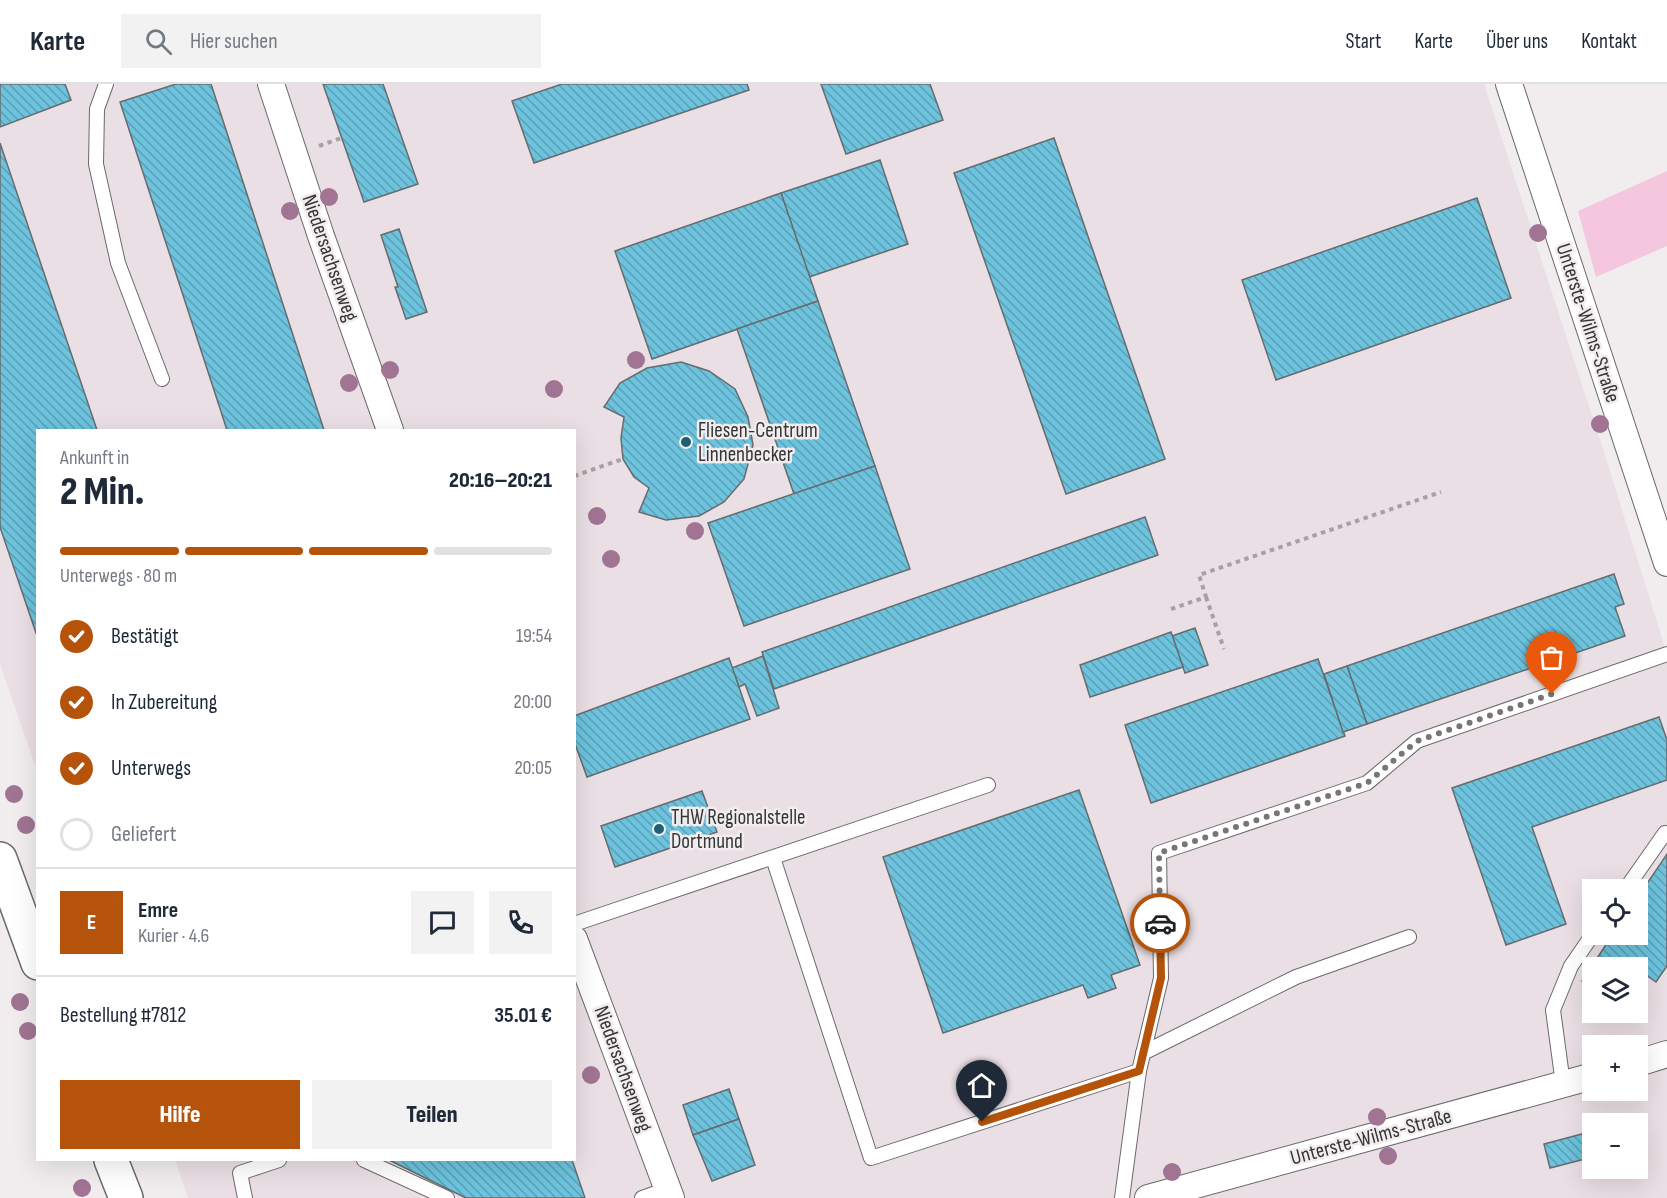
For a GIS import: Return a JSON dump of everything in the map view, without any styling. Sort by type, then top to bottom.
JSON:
[{"type":"main road","points":[[0,859],[36,958]]},
{"type":"main road","points":[[111,1161],[126,1198]]},
{"type":"street","name":"Niedersachsenweg","points":[[272,84],[321,236],[390,429]]},
{"type":"street","name":"Unterste-Wilms-Straße","points":[[1509,84],[1667,562]]},
{"type":"street","name":"Niedersachsenweg","points":[[576,944],[669,1194]]},
{"type":"street","points":[[1648,1060],[1667,1054]]},
{"type":"street","name":"Unterste-Wilms-Straße","points":[[1148,1198],[1582,1079]]},
{"type":"lane","points":[[106,84],[97,109],[96,164],[117,263],[162,380]]},
{"type":"lane","points":[[1122,1198],[1139,1071],[1161,978],[1159,853],[1367,783],[1417,741],[1667,654]]},
{"type":"lane","points":[[576,923],[988,785]]},
{"type":"lane","points":[[1633,879],[1665,833]]},
{"type":"lane","points":[[773,858],[871,1158],[1139,1071]]},
{"type":"lane","points":[[1143,1053],[1296,977],[1409,937]]},
{"type":"lane","points":[[1563,1084],[1553,1010],[1571,966],[1585,945]]},
{"type":"lane","points":[[244,1198],[240,1173],[276,1161]]},
{"type":"lane","points":[[366,1161],[447,1198]]},
{"type":"lane","points":[[642,1198],[669,1194]]},
{"type":"path","points":[[319,146],[342,138]]},
{"type":"path","points":[[576,475],[623,459]]},
{"type":"path","points":[[1224,649],[1199,575],[1441,492]]},
{"type":"path","points":[[1171,609],[1206,597]]},
{"type":"shaded area","points":[[0,84],[1484,84],[1667,654],[1667,1198],[188,1198],[175,1161],[576,1161],[576,429],[36,429],[36,768],[0,664]]},
{"type":"shaded area","points":[[1667,171],[1667,246],[1596,277],[1578,211]]},
{"type":"building","points":[[0,84],[65,84],[71,100],[0,127]]},
{"type":"building","points":[[176,84],[211,84],[324,429],[227,429],[120,102]]},
{"type":"building","points":[[323,84],[383,84],[418,184],[364,202]]},
{"type":"building","points":[[562,84],[747,84],[749,90],[534,163],[512,101]]},
{"type":"building","points":[[821,84],[930,84],[943,120],[846,154]]},
{"type":"building","points":[[1054,138],[1165,459],[1066,494],[954,173]]},
{"type":"building","points":[[0,143],[97,429],[36,429],[36,633],[0,527]]},
{"type":"building","points":[[880,160],[908,244],[809,277],[781,193]]},
{"type":"building","points":[[781,193],[818,301],[652,359],[615,251]]},
{"type":"building","points":[[1477,198],[1511,298],[1276,380],[1242,280]]},
{"type":"building","points":[[399,229],[427,312],[406,319],[381,235]]},
{"type":"building","points":[[818,301],[875,466],[794,494],[737,329]]},
{"type":"building","name":"Fliesen-Centrum Linnenbecker","points":[[681,362],[709,371],[735,389],[748,417],[753,445],[744,479],[724,502],[699,516],[666,520],[639,512],[649,488],[634,477],[623,459],[621,438],[624,417],[604,407],[620,383],[647,368]]},
{"type":"building","points":[[875,466],[910,569],[744,626],[708,523]]},
{"type":"building","points":[[1145,517],[1158,555],[774,689],[762,652]]},
{"type":"building","points":[[1614,574],[1624,604],[1615,607],[1625,636],[1367,724],[1347,666]]},
{"type":"building","points":[[1195,628],[1208,665],[1185,673],[1172,636]]},
{"type":"building","points":[[1171,632],[1183,667],[1090,697],[1080,665]]},
{"type":"building","points":[[763,656],[779,708],[757,716],[745,684],[739,687],[732,668]]},
{"type":"building","points":[[729,658],[750,719],[587,777],[576,747],[576,715]]},
{"type":"building","points":[[1318,659],[1345,736],[1151,803],[1125,725]]},
{"type":"building","points":[[1347,666],[1367,724],[1343,732],[1324,674]]},
{"type":"building","points":[[1659,717],[1667,740],[1667,780],[1532,827],[1566,924],[1506,945],[1452,788]]},
{"type":"building","points":[[1079,790],[1140,965],[1111,975],[1116,988],[1088,998],[1083,985],[943,1033],[883,857]]},
{"type":"building","name":"THW Regionalstelle Dortmund","points":[[702,791],[717,832],[615,867],[601,826]]},
{"type":"building","points":[[1667,854],[1667,966],[1656,982],[1648,976],[1648,957],[1598,957],[1606,945],[1648,945],[1648,882]]},
{"type":"building","points":[[729,1089],[739,1119],[693,1135],[683,1105]]},
{"type":"building","points":[[739,1119],[755,1165],[712,1181],[693,1135]]},
{"type":"building","points":[[1582,1134],[1582,1160],[1550,1168],[1544,1144]]},
{"type":"building","points":[[391,1161],[572,1161],[585,1198],[466,1198]]},
{"type":"way so far","points":[[1160,923],[1159,853],[1367,783],[1417,741],[1552,694]]},
{"type":"place","name":"Fliesen-Centrum Linnenbecker","points":[[686,442]]},
{"type":"place","name":"THW Regionalstelle Dortmund","points":[[659,829]]},
{"type":"route","points":[[982,1122],[1139,1071],[1161,978],[1160,923]]}]
